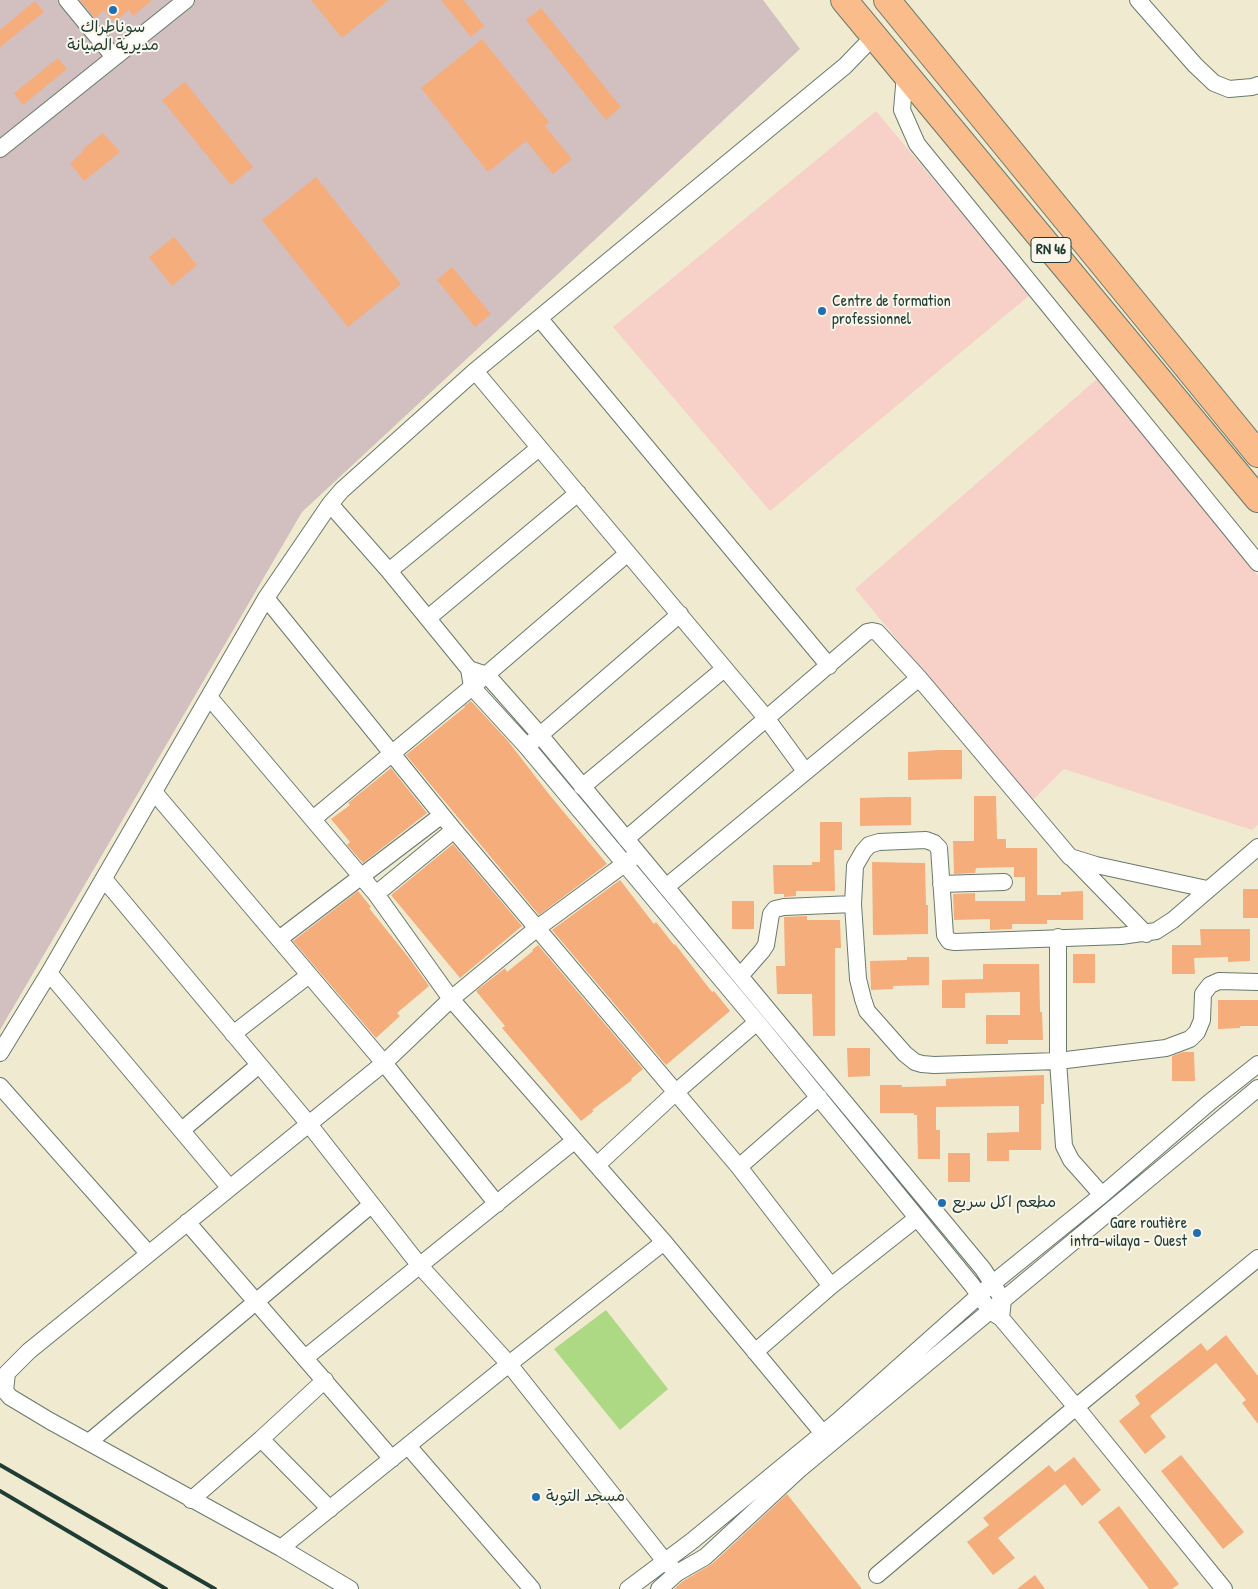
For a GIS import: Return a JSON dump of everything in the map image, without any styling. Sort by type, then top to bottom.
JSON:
[{"type":"main road","name":"RN 46","points":[[844,0],[1258,499]]},
{"type":"main road","name":"RN 46","points":[[887,0],[1258,454]]},
{"type":"street","points":[[67,0],[114,57]]},
{"type":"street","points":[[0,149],[186,0]]},
{"type":"street","points":[[1138,0],[1195,65],[1214,83],[1229,89],[1258,85]]},
{"type":"street","points":[[0,1053],[104,879],[266,598],[330,504],[342,490],[475,372],[845,66],[874,36]]},
{"type":"street","points":[[905,74],[902,110],[917,144],[1258,563]]},
{"type":"street","points":[[540,319],[829,666]]},
{"type":"street","points":[[475,372],[768,719],[805,770]]},
{"type":"street","points":[[389,571],[539,448]]},
{"type":"street","points":[[428,618],[578,494]]},
{"type":"street","points":[[330,504],[389,571],[469,669],[472,688],[527,747],[758,1022],[979,1296],[1076,1407],[1224,1589]]},
{"type":"street","points":[[313,819],[472,688],[628,553]]},
{"type":"street","points":[[266,598],[454,830],[739,1167],[831,1286]]},
{"type":"street","points":[[527,747],[680,614]]},
{"type":"street","points":[[626,839],[867,632],[872,631],[877,632],[919,678],[1070,857],[1146,934]]},
{"type":"street","points":[[469,669],[487,675],[540,735],[984,1269],[1002,1300]]},
{"type":"street","points":[[582,787],[724,669]]},
{"type":"street","points":[[666,887],[805,770],[919,678]]},
{"type":"street","points":[[209,697],[376,894],[451,999],[664,1242],[826,1439]]},
{"type":"street","points":[[154,792],[384,1063],[497,1204]]},
{"type":"street","points":[[279,939],[442,814]]},
{"type":"street","points":[[376,894],[454,830]]},
{"type":"street","points":[[1258,847],[1173,920],[1156,931],[1146,934],[948,941],[945,935],[940,848],[926,840],[879,842],[869,845],[855,866],[853,904],[858,979],[862,999],[868,1011],[905,1054],[915,1062],[934,1065],[1058,1061],[1166,1048],[1190,1039],[1197,1032],[1202,1020],[1203,994],[1210,985],[1219,981],[1258,982]]},
{"type":"street","points":[[350,1589],[281,1548],[191,1500],[10,1398],[2,1390],[6,1373],[29,1351],[148,1253],[384,1063],[451,999],[536,928],[638,854]]},
{"type":"street","points":[[1070,857],[1096,865],[1207,889]]},
{"type":"street","points":[[104,879],[308,1124],[420,1266],[509,1364],[664,1560],[677,1573]]},
{"type":"street","points":[[941,884],[1004,882]]},
{"type":"street","points":[[741,975],[766,945],[770,914],[774,909],[853,904]]},
{"type":"street","points":[[1058,937],[1058,1061],[1064,1146],[1071,1160],[1102,1195]]},
{"type":"street","points":[[49,973],[230,1187]]},
{"type":"street","points":[[233,1034],[309,975]]},
{"type":"street","points":[[597,1165],[676,1092],[758,1022]]},
{"type":"street","points":[[659,1589],[677,1573],[706,1557],[801,1468],[826,1439],[979,1296],[1258,1064]]},
{"type":"street","points":[[182,1130],[259,1065]]},
{"type":"street","points":[[0,1086],[148,1253]]},
{"type":"street","points":[[628,1589],[664,1560],[995,1314],[1002,1300],[1258,1088]]},
{"type":"street","points":[[739,1167],[819,1097]]},
{"type":"street","points":[[305,1358],[574,1141]]},
{"type":"street","points":[[89,1442],[256,1304],[371,1205]]},
{"type":"street","points":[[755,1352],[831,1286],[917,1218]]},
{"type":"street","points":[[187,1222],[392,1459]]},
{"type":"street","points":[[281,1548],[664,1242]]},
{"type":"street","points":[[877,1575],[1076,1407],[1258,1258]]},
{"type":"street","points":[[191,1500],[261,1439],[324,1380]]},
{"type":"street","points":[[261,1439],[330,1509]]},
{"type":"street","points":[[408,1446],[532,1589]]},
{"type":"shaded area","points":[[0,0],[763,0],[800,49],[302,512],[0,1030]]},
{"type":"shaded area","name":"Centre de formation professionnel","points":[[876,111],[1030,295],[770,511],[613,327]]},
{"type":"shaded area","points":[[1098,378],[1258,576],[1258,825],[1252,830],[1064,769],[1032,801],[855,589]]},
{"type":"green space","points":[[606,1310],[668,1389],[620,1430],[554,1349]]},
{"type":"building","points":[[80,0],[152,0],[133,16],[129,10],[114,22],[104,10],[95,18]]},
{"type":"building","points":[[311,0],[389,0],[342,38]]},
{"type":"building","points":[[441,0],[464,0],[484,26],[471,37]]},
{"type":"building","points":[[35,1],[44,12],[0,47],[0,30]]},
{"type":"building","points":[[541,8],[621,107],[606,120],[526,20]]},
{"type":"building","points":[[482,39],[549,122],[545,126],[572,159],[553,174],[526,141],[488,172],[421,88]]},
{"type":"building","points":[[58,58],[67,69],[23,105],[14,93]]},
{"type":"building","points":[[185,82],[253,167],[231,185],[162,100]]},
{"type":"building","points":[[103,133],[120,152],[84,181],[70,163],[83,152],[82,150]]},
{"type":"building","points":[[316,177],[401,284],[348,327],[262,220]]},
{"type":"building","points":[[174,237],[197,265],[172,286],[149,257]]},
{"type":"building","points":[[452,267],[491,314],[475,327],[437,280]]},
{"type":"building","points":[[471,701],[508,741],[607,864],[539,915],[406,755]]},
{"type":"building","points":[[962,750],[962,779],[908,780],[908,752]]},
{"type":"building","points":[[391,768],[427,813],[363,863],[347,845],[350,842],[331,819],[350,805],[348,803]]},
{"type":"building","points":[[974,796],[996,796],[997,839],[1006,839],[1006,848],[1037,848],[1037,895],[1061,895],[1061,892],[1083,891],[1083,920],[1047,920],[1047,924],[1012,924],[1012,929],[990,930],[990,919],[954,920],[953,894],[975,893],[975,901],[1025,901],[1025,877],[1014,877],[1014,867],[976,868],[975,873],[954,874],[953,841],[974,841]]},
{"type":"building","points":[[911,797],[911,825],[860,826],[860,798]]},
{"type":"building","points":[[820,822],[842,822],[842,850],[834,850],[835,891],[796,891],[796,896],[784,897],[784,894],[774,894],[773,865],[812,865],[812,862],[820,862]]},
{"type":"building","points":[[453,844],[522,926],[460,978],[391,895]]},
{"type":"building","points":[[872,862],[925,863],[928,934],[873,935]]},
{"type":"building","points":[[620,880],[654,924],[656,922],[712,992],[714,991],[730,1011],[666,1065],[552,930]]},
{"type":"building","points":[[1243,889],[1258,889],[1258,918],[1243,918]]},
{"type":"building","points":[[358,891],[429,986],[397,1013],[400,1016],[376,1038],[293,941]]},
{"type":"building","points":[[732,901],[754,901],[754,929],[732,929]]},
{"type":"building","points":[[807,916],[807,920],[840,920],[841,948],[835,948],[835,1036],[813,1036],[812,994],[777,994],[776,966],[785,966],[784,917]]},
{"type":"building","points":[[1200,929],[1250,929],[1250,961],[1228,962],[1228,957],[1194,958],[1195,974],[1172,974],[1172,945],[1201,945]]},
{"type":"building","points":[[538,945],[643,1069],[581,1121],[502,1028],[505,1026],[476,991],[505,968],[507,972]]},
{"type":"building","points":[[1073,954],[1095,954],[1095,983],[1073,983]]},
{"type":"building","points":[[907,957],[929,957],[929,985],[893,986],[893,989],[871,990],[870,961],[907,960]]},
{"type":"building","points":[[983,964],[1039,964],[1040,1012],[1042,1012],[1043,1040],[1008,1040],[1008,1044],[986,1044],[986,1015],[1020,1015],[1020,992],[965,993],[965,1008],[942,1008],[942,980],[983,979]]},
{"type":"building","points":[[1218,1000],[1258,1000],[1258,1026],[1218,1029]]},
{"type":"building","points":[[847,1048],[870,1048],[870,1076],[848,1077]]},
{"type":"building","points":[[1183,1052],[1194,1052],[1195,1081],[1172,1081],[1172,1056]]},
{"type":"building","points":[[1044,1075],[1044,1104],[1041,1104],[1041,1150],[1009,1150],[1009,1161],[987,1161],[987,1133],[1019,1132],[1019,1106],[936,1107],[936,1130],[940,1130],[940,1159],[918,1159],[917,1115],[914,1115],[914,1113],[880,1113],[880,1085],[902,1085],[902,1087],[946,1086],[946,1079]]},
{"type":"building","points":[[948,1153],[970,1153],[970,1182],[948,1182]]},
{"type":"building","points":[[1226,1335],[1258,1376],[1258,1424],[1242,1403],[1246,1400],[1216,1363],[1150,1416],[1166,1437],[1145,1454],[1119,1421],[1140,1404],[1135,1396],[1201,1343],[1207,1351]]},
{"type":"building","points":[[1181,1455],[1244,1532],[1223,1549],[1161,1471]]},
{"type":"building","points":[[1074,1457],[1101,1490],[1082,1506],[1065,1484],[998,1538],[1015,1558],[993,1575],[967,1542],[989,1525],[983,1518],[1049,1465],[1055,1472]]},
{"type":"building","points":[[787,1494],[862,1589],[674,1589],[683,1581],[712,1564]]},
{"type":"building","points":[[1119,1506],[1179,1584],[1172,1589],[1149,1589],[1098,1522]]},
{"type":"building","points":[[1035,1575],[1045,1589],[1017,1589]]},
{"type":"railway","points":[[0,1465],[215,1589]]},
{"type":"railway","points":[[0,1491],[166,1589]]},
{"type":"place","name":"سوناطراك مديرية الصيانة","points":[[113,10]]},
{"type":"place","name":"Centre de formation professionnel","points":[[822,311]]},
{"type":"place","name":"مطعم اكل سريع","points":[[942,1203]]},
{"type":"place","name":"Gare routière intra-wilaya - Ouest","points":[[1197,1233]]},
{"type":"place","name":"مسجد التوبة","points":[[536,1497]]}]
